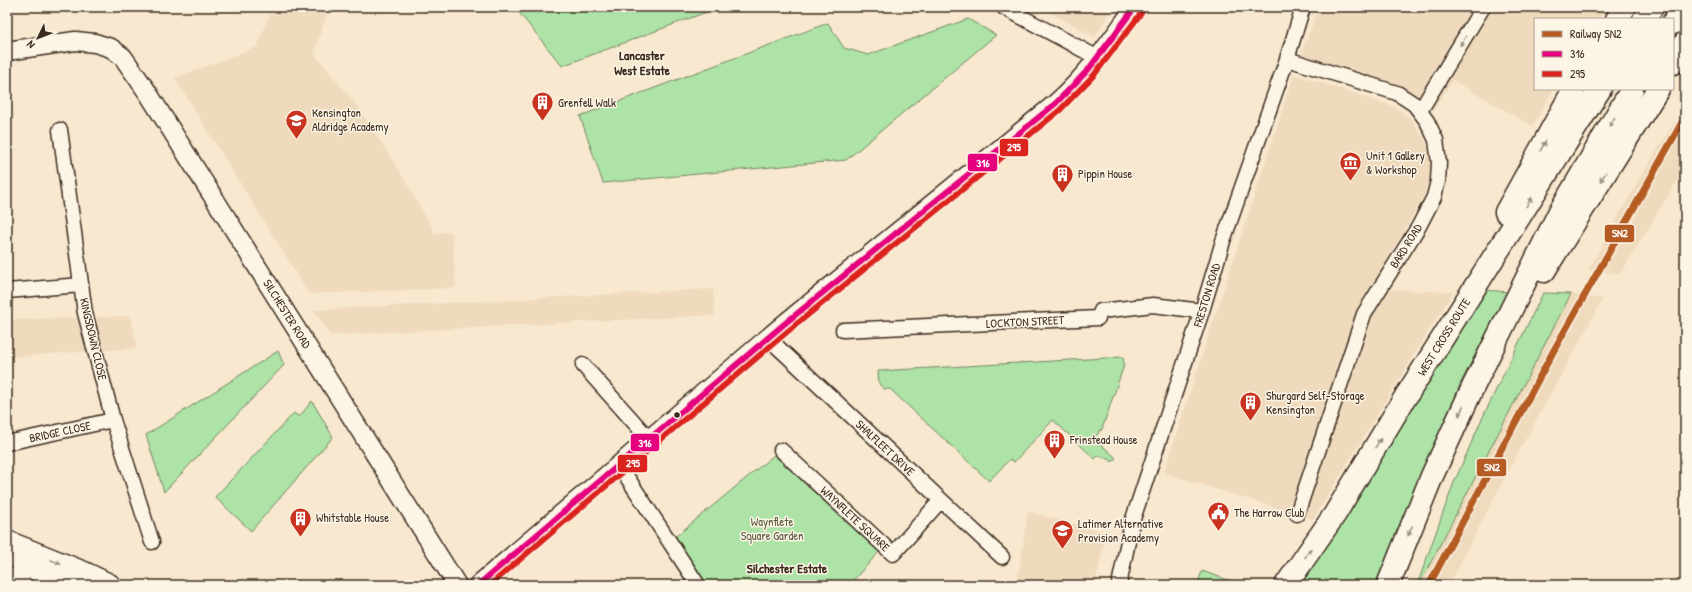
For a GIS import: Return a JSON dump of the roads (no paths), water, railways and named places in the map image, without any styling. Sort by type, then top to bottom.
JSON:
[{"type":"highway","points":[[1618,18],[1625,7]]},
{"type":"highway","points":[[1645,18],[1652,7]]},
{"type":"highway","points":[[1674,21],[1683,7]]},
{"type":"highway","points":[[1674,61],[1685,43]]},
{"type":"highway","points":[[1403,401],[1573,90]]},
{"type":"highway","name":"WEST CROSS ROUTE","points":[[1286,585],[1335,514],[1403,401],[1599,90]]},
{"type":"highway","points":[[1388,585],[1432,476],[1472,387],[1560,211],[1631,90]]},
{"type":"highway","points":[[1472,387],[1657,90]]},
{"type":"highway","points":[[7,542],[109,585]]},
{"type":"highway","points":[[7,555],[67,585]]},
{"type":"highway","points":[[7,579],[20,585]]},
{"type":"street","points":[[1003,7],[1098,58]]},
{"type":"street","points":[[478,585],[768,338],[1055,104],[1079,81],[1098,58],[1135,7]]},
{"type":"street","name":"FRESTON ROAD","points":[[1119,585],[1132,522],[1202,311],[1223,241],[1287,59],[1303,7]]},
{"type":"street","points":[[1420,111],[1483,7]]},
{"type":"street","name":"SILCHESTER ROAD","points":[[7,51],[76,41],[95,43],[111,48],[123,57],[133,70],[457,585]]},
{"type":"street","name":"BARD ROAD","points":[[1287,59],[1397,93],[1414,104],[1427,121],[1436,140],[1440,164],[1434,197],[1419,226],[1364,314],[1297,514]]},
{"type":"street","name":"KINGSDOWN CLOSE","points":[[60,130],[85,313],[113,420],[152,542]]},
{"type":"street","points":[[7,291],[81,286]]},
{"type":"street","name":"LOCKTON STREET","points":[[843,330],[1098,318],[1101,311],[1153,305],[1202,311]]},
{"type":"street","name":"SHALFLEET DRIVE","points":[[768,338],[1002,557]]},
{"type":"street","points":[[583,365],[649,439]]},
{"type":"street","name":"BRIDGE CLOSE","points":[[7,443],[113,420]]},
{"type":"street","name":"WAYNFLETE SQUARE","points":[[781,450],[893,554],[941,500]]},
{"type":"street","points":[[619,465],[698,585]]},
{"type":"rail line","name":"SN2","points":[[1429,585],[1554,350],[1685,117]]},
{"type":"place","name":"Grenfell Walk","points":[[542,122]]},
{"type":"place","name":"Kensington Aldridge Academy","points":[[297,140]]},
{"type":"place","name":"Unit 1 Gallery & Workshop","points":[[1350,182]]},
{"type":"place","name":"Pippin House","points":[[1062,194]]},
{"type":"place","name":"Shurgard Self-Storage Kensington","points":[[1251,422]]},
{"type":"place","name":"Frinstead House","points":[[1054,460]]},
{"type":"place","name":"The Harrow Club","points":[[1219,532]]},
{"type":"place","name":"Whitstable House","points":[[300,538]]},
{"type":"place","name":"Latimer Alternative Provision Academy","points":[[1062,550]]},
{"type":"district","name":"Lancaster West Estate","points":[[642,62]]},
{"type":"district","name":"Silchester Estate","points":[[787,568]]},
{"type":"park label","name":"Waynflete Square Garden","points":[[772,529]]}]
